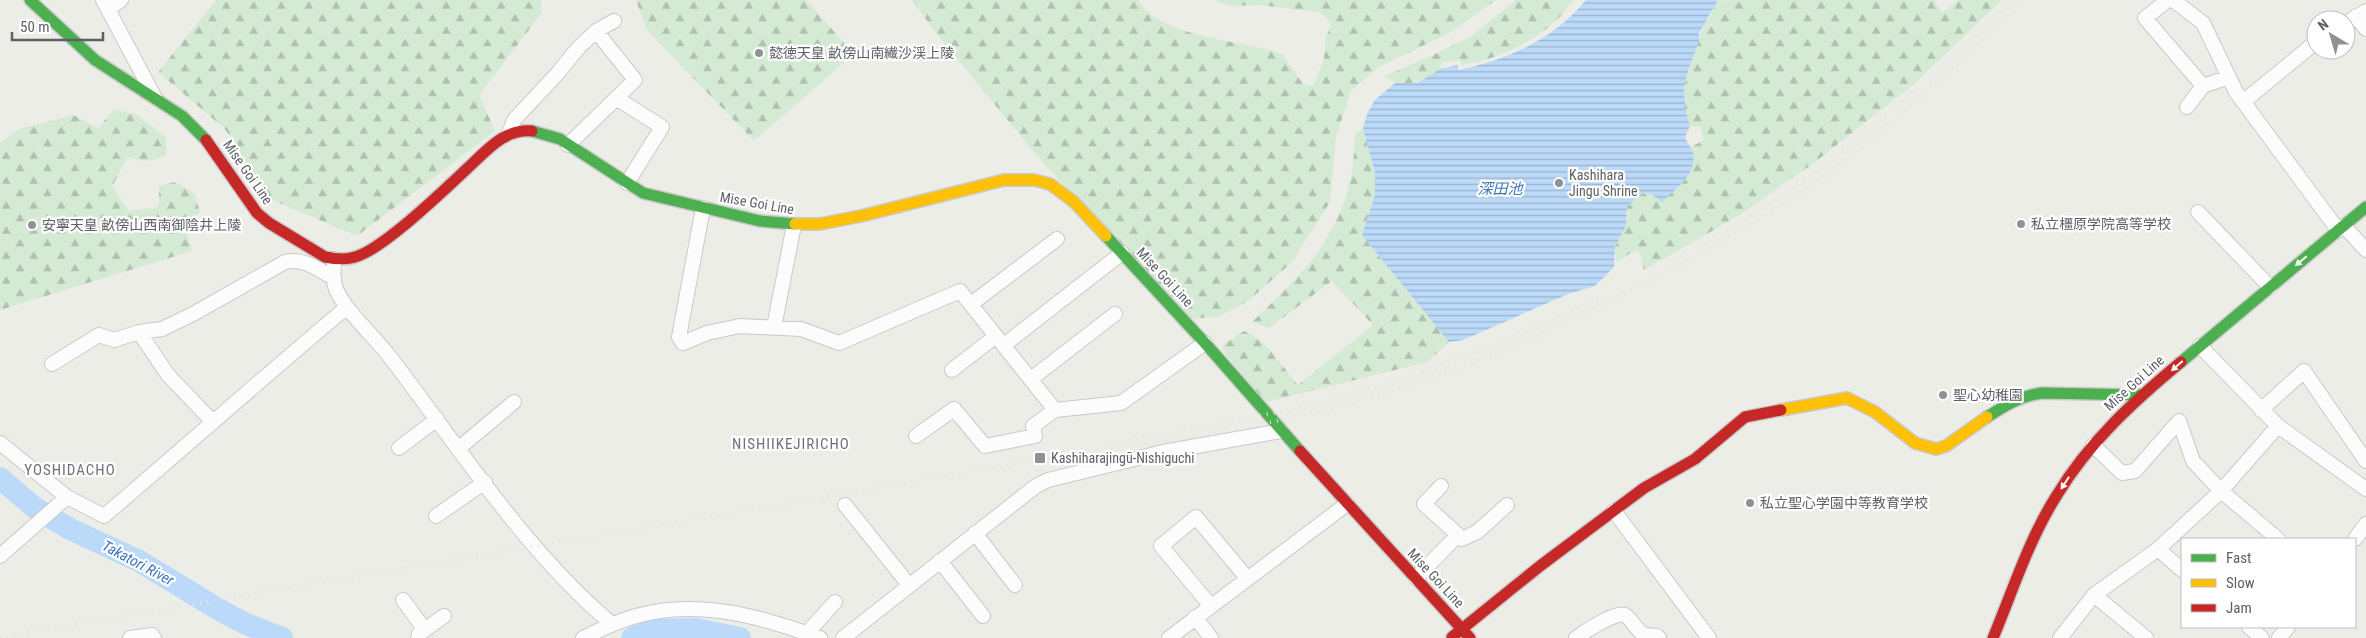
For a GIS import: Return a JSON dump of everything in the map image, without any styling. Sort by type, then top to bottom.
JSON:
[{"type":"main road","name":"Mise Goi Line","points":[[30,0],[95,60],[154,96],[182,116],[212,146],[226,164],[249,203],[263,218],[325,257],[335,259]]},
{"type":"main road","name":"Mise Goi Line","points":[[509,133],[522,130],[545,132],[626,183],[656,197],[760,221],[794,225],[820,224],[860,216],[1004,180],[1034,180],[1050,184],[1063,191],[1122,253],[1470,638]]},
{"type":"main road","points":[[335,259],[356,257],[380,244],[434,199],[498,140],[509,133]]},
{"type":"main road","name":"Mise Goi Line","points":[[1993,638],[2055,498],[2093,445],[2112,423],[2142,395],[2366,207]]},
{"type":"main road","points":[[1451,638],[1614,511],[1662,476],[1680,469],[1695,459],[1738,421],[1758,413],[1847,398],[1875,412],[1915,443],[1936,449],[1946,446],[1998,409],[2027,395],[2042,393],[2142,395]]},
{"type":"street","points":[[121,0],[106,4],[154,96]]},
{"type":"street","points":[[2168,0],[2145,18],[2203,86]]},
{"type":"street","points":[[2173,0],[2203,23],[2243,102],[2341,228],[2366,250]]},
{"type":"street","points":[[2356,17],[2366,29]]},
{"type":"street","points":[[509,133],[514,120],[557,74],[579,46],[596,31],[614,20]]},
{"type":"street","points":[[568,145],[635,80],[596,31]]},
{"type":"street","points":[[2243,102],[2306,50]]},
{"type":"street","points":[[2187,107],[2192,103],[2203,86],[2229,77]]},
{"type":"street","points":[[616,98],[662,127],[626,183]]},
{"type":"street","points":[[703,208],[679,336],[683,343],[723,328],[740,326],[801,329],[839,343],[960,291],[1054,410]]},
{"type":"street","points":[[2198,212],[2270,287]]},
{"type":"street","points":[[774,328],[794,225]]},
{"type":"street","points":[[971,304],[1057,239]]},
{"type":"street","points":[[952,370],[1000,340],[1122,253]]},
{"type":"street","points":[[52,364],[99,335],[114,340],[139,332],[162,329],[186,318],[285,262],[294,259],[304,262],[334,278]]},
{"type":"street","points":[[335,259],[334,278],[336,288],[347,307],[380,343],[437,420],[532,541],[570,584],[612,624]]},
{"type":"street","points":[[0,443],[64,500],[104,516],[347,307]]},
{"type":"street","points":[[1030,379],[1115,314]]},
{"type":"street","points":[[139,332],[168,375],[213,422]]},
{"type":"street","points":[[916,436],[954,409],[985,446],[1035,436],[1033,426],[1054,410],[1121,403],[1205,343]]},
{"type":"street","points":[[2200,346],[2278,426],[2366,489]]},
{"type":"street","points":[[2261,410],[2304,371],[2366,461]]},
{"type":"street","points":[[459,448],[514,402]]},
{"type":"street","points":[[399,448],[437,420]]},
{"type":"street","points":[[2093,445],[2122,473],[2135,471],[2178,421],[2193,461],[2221,491],[2277,538]]},
{"type":"street","points":[[2060,638],[2094,595],[2158,549],[2221,491],[2278,426]]},
{"type":"street","points":[[842,638],[1026,493],[1048,480],[1163,452],[1281,431]]},
{"type":"street","points":[[436,516],[485,482]]},
{"type":"street","points":[[1441,486],[1424,504],[1462,538],[1477,532],[1507,505]]},
{"type":"street","points":[[0,556],[64,500]]},
{"type":"street","points":[[1175,636],[1194,617],[1347,504]]},
{"type":"street","points":[[846,505],[909,585]]},
{"type":"street","points":[[1614,511],[1709,638]]},
{"type":"street","points":[[1210,605],[1161,546],[1196,517],[1247,578]]},
{"type":"street","points":[[2356,538],[2366,524]]},
{"type":"street","points":[[975,533],[1015,585]]},
{"type":"street","points":[[1416,578],[1458,536]]},
{"type":"street","points":[[2158,549],[2181,569]]},
{"type":"street","points":[[940,560],[983,616]]},
{"type":"street","points":[[2094,595],[2146,638]]},
{"type":"street","points":[[403,600],[422,634],[444,616]]},
{"type":"street","points":[[583,638],[612,624],[640,615],[673,609],[707,609],[742,613],[813,636],[835,602]]},
{"type":"street","points":[[1576,638],[1595,625],[1620,614],[1625,615],[1644,635],[1657,636],[1659,638]]},
{"type":"street","points":[[1194,617],[1211,638]]},
{"type":"street","points":[[2250,628],[2262,638]]},
{"type":"street","points":[[2279,638],[2287,628]]},
{"type":"street","points":[[130,638],[152,635],[154,638]]},
{"type":"green space","points":[[216,0],[541,0],[541,14],[479,95],[495,131],[357,236],[268,198],[225,129],[158,72]]},
{"type":"green space","points":[[636,0],[806,0],[854,54],[754,141],[647,30]]},
{"type":"green space","points":[[912,0],[1138,0],[1149,13],[1183,30],[1282,54],[1303,84],[1313,86],[1324,59],[1325,41],[1331,24],[1325,16],[1317,12],[1259,5],[1230,6],[1214,0],[1496,0],[1451,32],[1377,68],[1351,91],[1336,136],[1330,202],[1292,262],[1248,301],[1219,316],[1192,319],[1043,163],[936,33]]},
{"type":"green space","points":[[1516,0],[1574,0],[1559,18],[1544,31],[1522,45],[1499,55],[1462,65],[1460,60],[1442,62],[1440,69],[1426,78],[1413,83],[1399,83],[1384,76],[1470,37]]},
{"type":"green space","points":[[1934,0],[1942,13],[1959,0],[2002,0],[1915,83],[1814,163],[1735,218],[1644,270],[1640,253],[1636,250],[1616,262],[1615,247],[1628,219],[1627,207],[1640,195],[1646,193],[1655,196],[1693,154],[1691,147],[1704,140],[1700,127],[1690,126],[1683,104],[1683,89],[1704,22],[1708,21],[1717,1]]},
{"type":"green space","points":[[114,109],[138,115],[166,138],[166,155],[157,159],[147,160],[128,157],[112,186],[129,211],[154,208],[159,204],[159,186],[175,182],[195,194],[200,213],[184,222],[192,251],[0,310],[0,143],[19,129],[73,115],[98,128]]},
{"type":"green space","points":[[1363,128],[1375,173],[1375,195],[1362,235],[1449,342],[1427,362],[1266,402],[1225,354],[1223,345],[1244,331],[1252,335],[1267,347],[1298,385],[1373,325],[1332,281],[1269,328],[1252,322],[1300,274],[1326,240],[1345,200],[1352,172],[1355,135]]},
{"type":"water","name":"深田池","points":[[1586,0],[1718,0],[1699,33],[1699,41],[1685,83],[1686,113],[1690,126],[1685,137],[1692,149],[1692,169],[1679,187],[1662,202],[1651,194],[1646,193],[1640,195],[1627,207],[1626,225],[1615,247],[1614,267],[1595,286],[1568,294],[1463,340],[1449,342],[1362,235],[1375,195],[1375,173],[1363,128],[1367,114],[1375,100],[1395,83],[1418,83],[1440,69],[1457,65],[1459,70],[1512,54],[1545,37],[1560,26]]},
{"type":"waterway","name":"Takatori River","points":[[0,478],[35,508],[70,529],[139,561],[246,624],[282,638]]},
{"type":"waterway","name":"Takatori River","points":[[632,638],[655,630],[695,629],[740,638]]},
{"type":"railway","points":[[1696,247],[1779,197],[1860,138],[1912,93],[2012,0]]},
{"type":"railway","points":[[0,637],[1113,448],[1217,433],[1321,411],[1388,392],[1464,365],[1576,318],[1648,281],[1778,208],[1837,167],[1893,122],[2024,0]]},
{"type":"railway","points":[[1129,440],[1226,423],[1322,402],[1385,384],[1495,344],[1603,296]]},
{"type":"traffic: fast","points":[[30,0],[95,60],[182,116],[206,140]]},
{"type":"traffic: fast","points":[[532,131],[560,139],[643,193],[760,221],[795,224]]},
{"type":"traffic: fast","points":[[2181,362],[2366,207]]},
{"type":"traffic: fast","points":[[1106,236],[1205,343],[1300,451]]},
{"type":"traffic: fast","points":[[1987,417],[2007,405],[2034,394],[2142,395]]},
{"type":"traffic: slow","points":[[795,224],[820,224],[861,216],[1004,180],[1034,180],[1050,184],[1074,202],[1106,236]]},
{"type":"traffic: slow","points":[[1781,410],[1847,398],[1875,412],[1915,443],[1936,449],[1946,446],[1987,417]]},
{"type":"traffic: jam","points":[[206,140],[257,213],[269,223],[325,257],[344,259],[367,252],[398,230],[498,141],[514,133],[532,131]]},
{"type":"traffic: jam","points":[[1993,638],[2038,529],[2057,495],[2083,457],[2113,423],[2181,362]]},
{"type":"traffic: jam","points":[[1452,637],[1540,566],[1644,488],[1695,459],[1745,417],[1781,410]]},
{"type":"traffic: jam","points":[[1300,451],[1470,638]]},
{"type":"place","name":"懿徳天皇 畝傍山南繊沙渓上陵","points":[[759,53]]},
{"type":"place","name":"Kashihara Jingu Shrine","points":[[1559,183]]},
{"type":"place","name":"私立橿原学院高等学校","points":[[2021,224]]},
{"type":"place","name":"安寧天皇 畝傍山西南御陰井上陵","points":[[32,225]]},
{"type":"place","name":"聖心幼稚園","points":[[1943,395]]},
{"type":"place","name":"Kashiharajingū-Nishiguchi","points":[[1040,458]]},
{"type":"place","name":"私立聖心学園中等教育学校","points":[[1750,503]]},
{"type":"district","name":"NISHIIKEJIRICHO","points":[[791,444]]},
{"type":"district","name":"YOSHIDACHO","points":[[70,470]]}]
